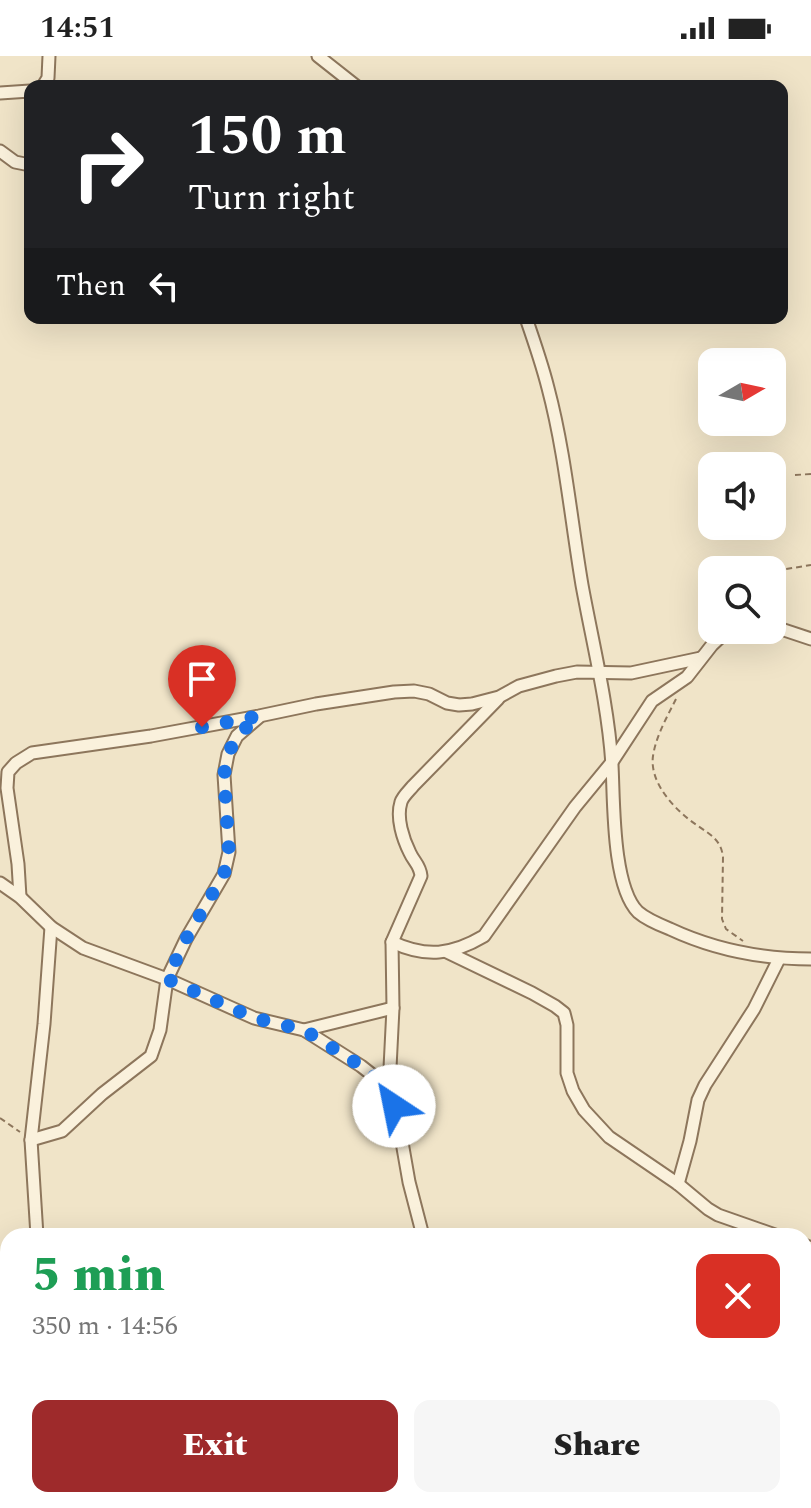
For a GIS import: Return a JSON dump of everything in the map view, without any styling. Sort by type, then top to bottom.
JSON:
[{"type":"street","points":[[47,80],[49,56]]},
{"type":"street","points":[[318,56],[348,80]]},
{"type":"street","points":[[0,93],[24,91]]},
{"type":"street","points":[[0,151],[15,162],[24,164]]},
{"type":"street","points":[[528,324],[548,388],[599,672],[612,762],[615,827],[626,896],[639,913],[697,941],[739,953],[779,959],[811,959]]},
{"type":"street","points":[[786,631],[811,639]]},
{"type":"street","points":[[392,942],[423,952],[447,952],[484,936],[575,807],[612,762],[652,701],[687,677],[714,644]]},
{"type":"street","points":[[421,1228],[389,1088],[392,942],[421,876],[420,866],[410,854],[403,833],[399,815],[402,800],[499,697],[519,686],[577,672],[631,673],[701,658]]},
{"type":"street","points":[[20,897],[7,788],[8,772],[32,753],[151,736],[394,692],[429,694],[459,705],[499,697]]},
{"type":"street","points":[[31,1140],[62,1131],[102,1094],[151,1056],[160,1030],[167,979],[224,874],[229,852],[224,775],[228,754],[237,736],[259,716]]},
{"type":"street","points":[[0,883],[20,897],[51,927],[83,948],[167,979],[254,1018],[304,1030],[389,1088]]},
{"type":"street","points":[[36,1228],[31,1140],[51,927]]},
{"type":"street","points":[[447,952],[532,993],[564,1013],[567,1073],[584,1110],[609,1137],[678,1184],[699,1203],[718,1215],[755,1228]]},
{"type":"street","points":[[678,1184],[698,1100],[754,1009],[779,959]]},
{"type":"street","points":[[304,1030],[393,1008]]},
{"type":"path","points":[[795,475],[811,474]]},
{"type":"path","points":[[786,569],[811,565]]},
{"type":"path","points":[[687,677],[658,738],[652,758],[653,770],[663,794],[682,815],[718,840],[723,857],[722,919],[726,929],[746,942]]},
{"type":"path","points":[[0,1118],[31,1140]]},
{"type":"route","points":[[202,727],[259,716],[237,736],[228,754],[224,775],[229,852],[224,874],[167,979],[254,1018],[304,1030],[389,1088],[394,1106]]}]
